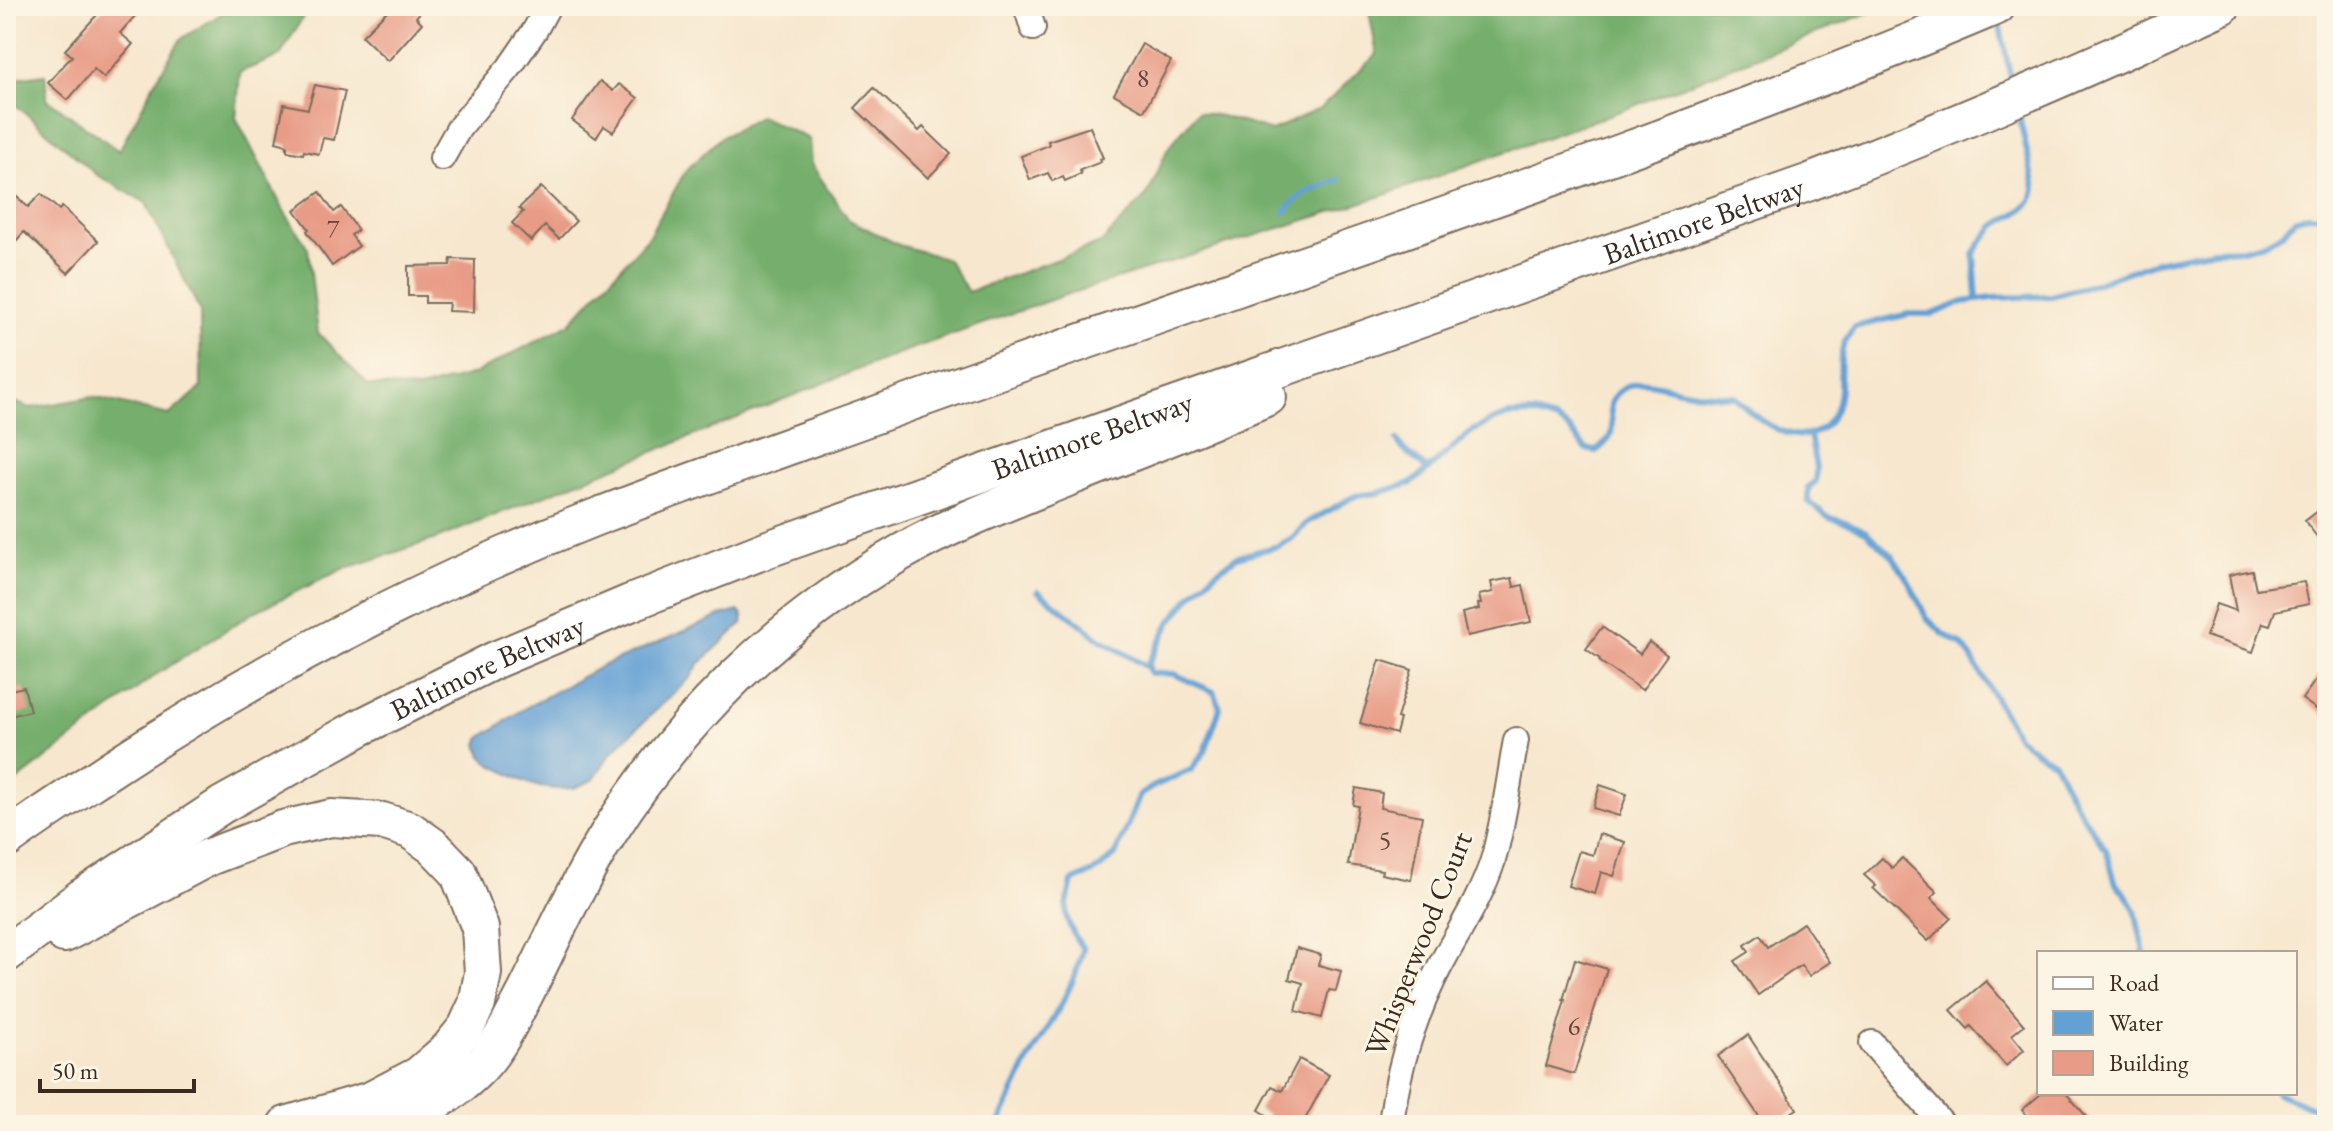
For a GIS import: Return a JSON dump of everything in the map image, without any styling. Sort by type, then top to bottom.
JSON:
[{"type":"highway","points":[[6,840],[166,733],[317,645],[451,580],[592,519],[1028,360],[1618,154],[1886,53],[1997,6]]},
{"type":"highway","name":"Baltimore Beltway","points":[[6,954],[82,897],[222,805],[359,728],[495,660],[768,549],[1810,182],[2059,81],[2222,6]]},
{"type":"highway","points":[[386,1125],[428,1106],[476,1072],[498,1045],[609,832],[665,752],[738,674],[826,600],[902,552],[966,521],[1652,239]]},
{"type":"highway","points":[[6,965],[209,857],[283,829],[331,818],[358,818],[382,821],[410,830],[434,847],[458,872],[469,897],[480,928],[483,973],[477,1004],[466,1028],[448,1050],[419,1075],[371,1100],[286,1125]]},
{"type":"street","points":[[442,158],[459,128],[509,68],[548,6]]},
{"type":"street","name":"Whisperwood Court","points":[[1391,1125],[1395,1092],[1414,1022],[1468,917],[1493,860],[1516,740]]},
{"type":"street","points":[[1872,1043],[1943,1125]]},
{"type":"green space","points":[[234,6],[291,6],[303,17],[280,56],[240,72],[236,118],[284,211],[308,248],[318,333],[368,385],[419,389],[474,374],[569,324],[647,239],[686,170],[720,138],[760,116],[809,139],[811,164],[849,220],[899,245],[947,259],[968,292],[1101,243],[1148,194],[1168,148],[1198,112],[1272,131],[1322,107],[1377,54],[1368,6],[1885,6],[1626,109],[1379,197],[1065,295],[894,355],[436,539],[341,570],[256,611],[154,676],[6,789],[6,399],[30,408],[93,397],[169,415],[201,388],[200,311],[146,203],[97,175],[7,97],[17,78],[45,74],[47,99],[119,151],[181,39]]},
{"type":"water","points":[[738,611],[743,616],[742,624],[611,753],[593,780],[574,788],[540,787],[492,765],[482,756],[478,744],[481,738],[525,708],[600,667]]},
{"type":"building","points":[[105,6],[144,6],[120,33],[133,44],[104,78],[94,69],[68,100],[48,83],[72,56],[65,50]]},
{"type":"building","points":[[392,6],[426,6],[416,17],[422,23],[388,61],[362,36]]},
{"type":"building","points":[[1142,44],[1171,61],[1144,111],[1114,94]]},
{"type":"building","points":[[600,81],[613,91],[619,84],[638,98],[613,132],[604,126],[596,138],[572,120]]},
{"type":"building","points":[[315,85],[345,91],[334,140],[323,138],[319,154],[287,151],[287,145],[276,142],[284,104],[308,109]]},
{"type":"building","points":[[874,88],[919,131],[923,127],[951,154],[928,178],[855,108]]},
{"type":"building","points":[[1090,127],[1103,158],[1101,162],[1080,170],[1081,174],[1065,181],[1063,177],[1052,181],[1048,173],[1030,180],[1021,156],[1049,145],[1048,141]]},
{"type":"building","points":[[541,187],[576,221],[559,239],[545,226],[531,241],[512,223],[523,212],[519,208]]},
{"type":"building","points":[[320,192],[334,212],[341,207],[358,230],[351,235],[359,246],[332,266],[295,210]]},
{"type":"building","points":[[41,194],[59,210],[62,207],[98,241],[68,273],[24,232],[6,252],[6,209],[17,197],[28,207]]},
{"type":"building","points":[[451,259],[475,260],[474,312],[448,311],[449,303],[425,303],[425,296],[408,296],[408,266],[450,265]]},
{"type":"building","points":[[2327,504],[2327,550],[2305,521]]},
{"type":"building","points":[[2252,570],[2256,589],[2304,582],[2309,604],[2275,611],[2270,625],[2263,623],[2253,652],[2206,636],[2216,604],[2236,611],[2229,575]]},
{"type":"building","points":[[1512,578],[1514,587],[1523,585],[1531,622],[1467,636],[1462,613],[1479,609],[1479,595],[1493,592],[1491,582]]},
{"type":"building","points":[[1602,627],[1640,654],[1649,642],[1667,655],[1642,690],[1586,649]]},
{"type":"building","points":[[1380,660],[1412,670],[1397,718],[1400,719],[1396,734],[1360,723]]},
{"type":"building","points":[[2327,664],[2327,717],[2302,699]]},
{"type":"building","points":[[24,687],[30,711],[6,717],[6,691]]},
{"type":"building","points":[[1600,785],[1627,794],[1619,816],[1593,808]]},
{"type":"building","points":[[1356,788],[1382,793],[1380,808],[1422,816],[1411,880],[1381,874],[1382,870],[1348,865],[1358,806],[1353,805]]},
{"type":"building","points":[[1599,834],[1625,842],[1614,876],[1601,872],[1595,894],[1568,886],[1579,851],[1593,855]]},
{"type":"building","points":[[1882,858],[1892,868],[1902,858],[1937,892],[1931,898],[1951,918],[1928,941],[1873,888],[1876,886],[1864,875]]},
{"type":"building","points":[[1803,923],[1830,962],[1809,976],[1801,965],[1758,995],[1735,961],[1749,952],[1745,945],[1760,935],[1768,947]]},
{"type":"building","points":[[1297,948],[1321,955],[1318,965],[1341,971],[1336,991],[1329,990],[1322,1018],[1296,1011],[1303,983],[1289,979]]},
{"type":"building","points":[[1575,959],[1607,969],[1574,1074],[1546,1066]]},
{"type":"building","points":[[1986,981],[2024,1025],[2012,1035],[2024,1050],[2006,1066],[1971,1026],[1968,1029],[1951,1010]]},
{"type":"building","points":[[1748,1035],[1797,1109],[1772,1125],[1765,1125],[1718,1056]]},
{"type":"building","points":[[1299,1059],[1329,1075],[1302,1125],[1282,1125],[1259,1110],[1272,1086],[1282,1091]]},
{"type":"building","points":[[2040,1095],[2068,1095],[2094,1125],[2035,1125],[2022,1110]]},
{"type":"waterway","points":[[1998,17],[2013,89]]},
{"type":"waterway","points":[[1977,300],[1974,254],[1994,227],[2030,202],[2035,188],[2018,111]]},
{"type":"waterway","points":[[1285,212],[1302,196],[1338,180]]},
{"type":"waterway","points":[[999,1125],[1079,964],[1083,949],[1067,917],[1072,882],[1097,870],[1115,855],[1140,795],[1191,770],[1205,751],[1220,708],[1214,692],[1174,674],[1150,673],[1148,664],[1171,621],[1193,594],[1237,557],[1278,546],[1291,539],[1308,522],[1355,496],[1412,483],[1472,431],[1508,415],[1533,414],[1555,420],[1567,427],[1586,449],[1596,451],[1610,435],[1613,399],[1627,387],[1651,383],[1684,391],[1734,396],[1771,426],[1799,435],[1812,434],[1825,426],[1835,411],[1840,394],[1842,351],[1854,327],[1909,314],[1933,314],[1963,302],[2051,296],[2155,262],[2263,244],[2282,234],[2294,220],[2308,215],[2327,216]]},
{"type":"waterway","points":[[1810,435],[1816,481],[1808,488],[1808,501],[1829,518],[1866,532],[1893,557],[1926,617],[1943,634],[1961,644],[1971,657],[2017,736],[2054,762],[2075,804],[2106,850],[2116,884],[2135,910],[2144,951]]},
{"type":"waterway","points":[[1397,440],[1428,470]]},
{"type":"waterway","points":[[1038,591],[1100,639],[1149,668]]},
{"type":"waterway","points":[[2282,1095],[2327,1114]]}]
